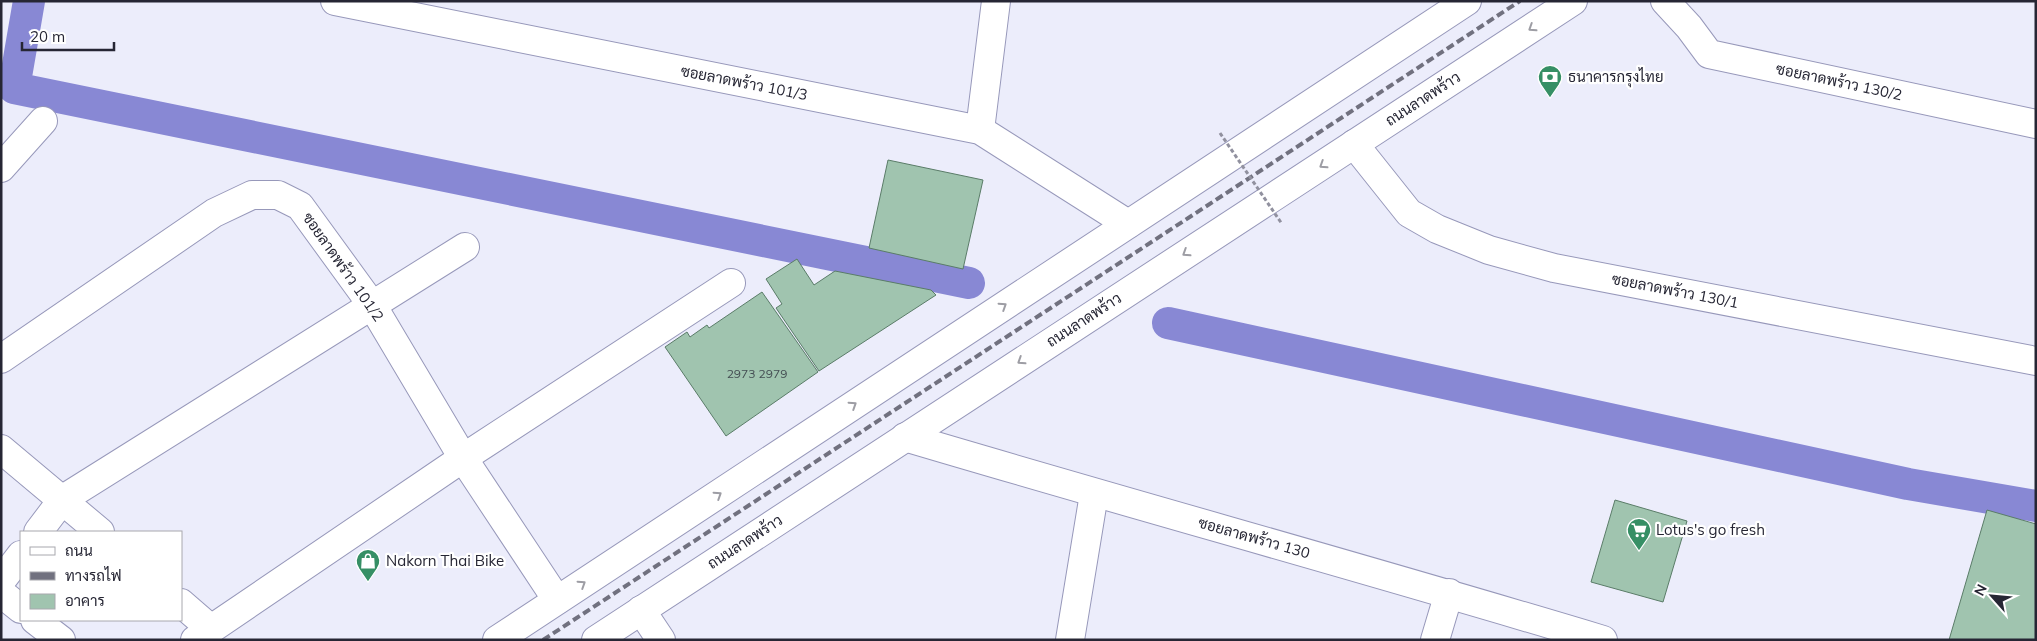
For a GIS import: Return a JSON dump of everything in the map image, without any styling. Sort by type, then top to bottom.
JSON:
[{"type":"street","name":"ซอยลาดพร้าว 101/3","points":[[335,1],[980,130],[1128,224]]},
{"type":"street","points":[[980,130],[996,1]]},
{"type":"street","points":[[497,640],[1467,1]]},
{"type":"street","name":"ถนนลาดพร้าว","points":[[596,640],[1573,1]]},
{"type":"street","name":"ซอยลาดพร้าว 130/2","points":[[1666,1],[1709,54],[2036,124]]},
{"type":"street","points":[[1,168],[43,121]]},
{"type":"street","name":"ซอยลาดพร้าว 130/1","points":[[1354,144],[1409,213],[1437,229],[1489,250],[1554,268],[2036,362]]},
{"type":"street","name":"ซอยลาดพร้าว 101/2","points":[[1,359],[214,213],[252,195],[278,195],[300,206],[372,305],[463,458],[557,600]]},
{"type":"street","points":[[39,531],[63,499],[465,247]]},
{"type":"street","points":[[182,604],[203,635],[463,458],[731,283]]},
{"type":"street","name":"ซอยลาดพร้าว 130","points":[[905,437],[1094,494],[1449,593],[1603,640]]},
{"type":"street","points":[[1,449],[99,531]]},
{"type":"street","points":[[1070,640],[1094,494]]},
{"type":"street","points":[[1,581],[20,555]]},
{"type":"street","points":[[1,593],[20,608]]},
{"type":"street","points":[[1435,640],[1449,593]]},
{"type":"street","points":[[640,610],[661,640]]},
{"type":"street","points":[[36,621],[61,640]]},
{"type":"path","points":[[1220,133],[1282,224]]},
{"type":"building","points":[[888,160],[983,180],[963,269],[869,248]]},
{"type":"building","points":[[797,259],[814,285],[835,271],[931,290],[936,295],[819,371],[776,308],[782,304],[766,279]]},
{"type":"building","points":[[762,292],[818,372],[726,436],[665,347],[687,332],[690,337],[707,325],[709,328]]},
{"type":"building","name":"Lotus's go fresh","points":[[1615,500],[1687,521],[1663,602],[1591,582]]},
{"type":"building","points":[[1987,510],[2036,524],[2036,640],[1949,640]]},
{"type":"waterway","points":[[29,1],[14,88],[969,283]]},
{"type":"waterway","points":[[1168,323],[1908,484],[2036,506]]},
{"type":"railway","points":[[543,640],[1520,1]]},
{"type":"place","name":"ธนาคารกรุงไทย","points":[[1550,98]]},
{"type":"place","name":"Lotus's go fresh","points":[[1639,551]]},
{"type":"place","name":"Nakorn Thai Bike","points":[[368,582]]}]
